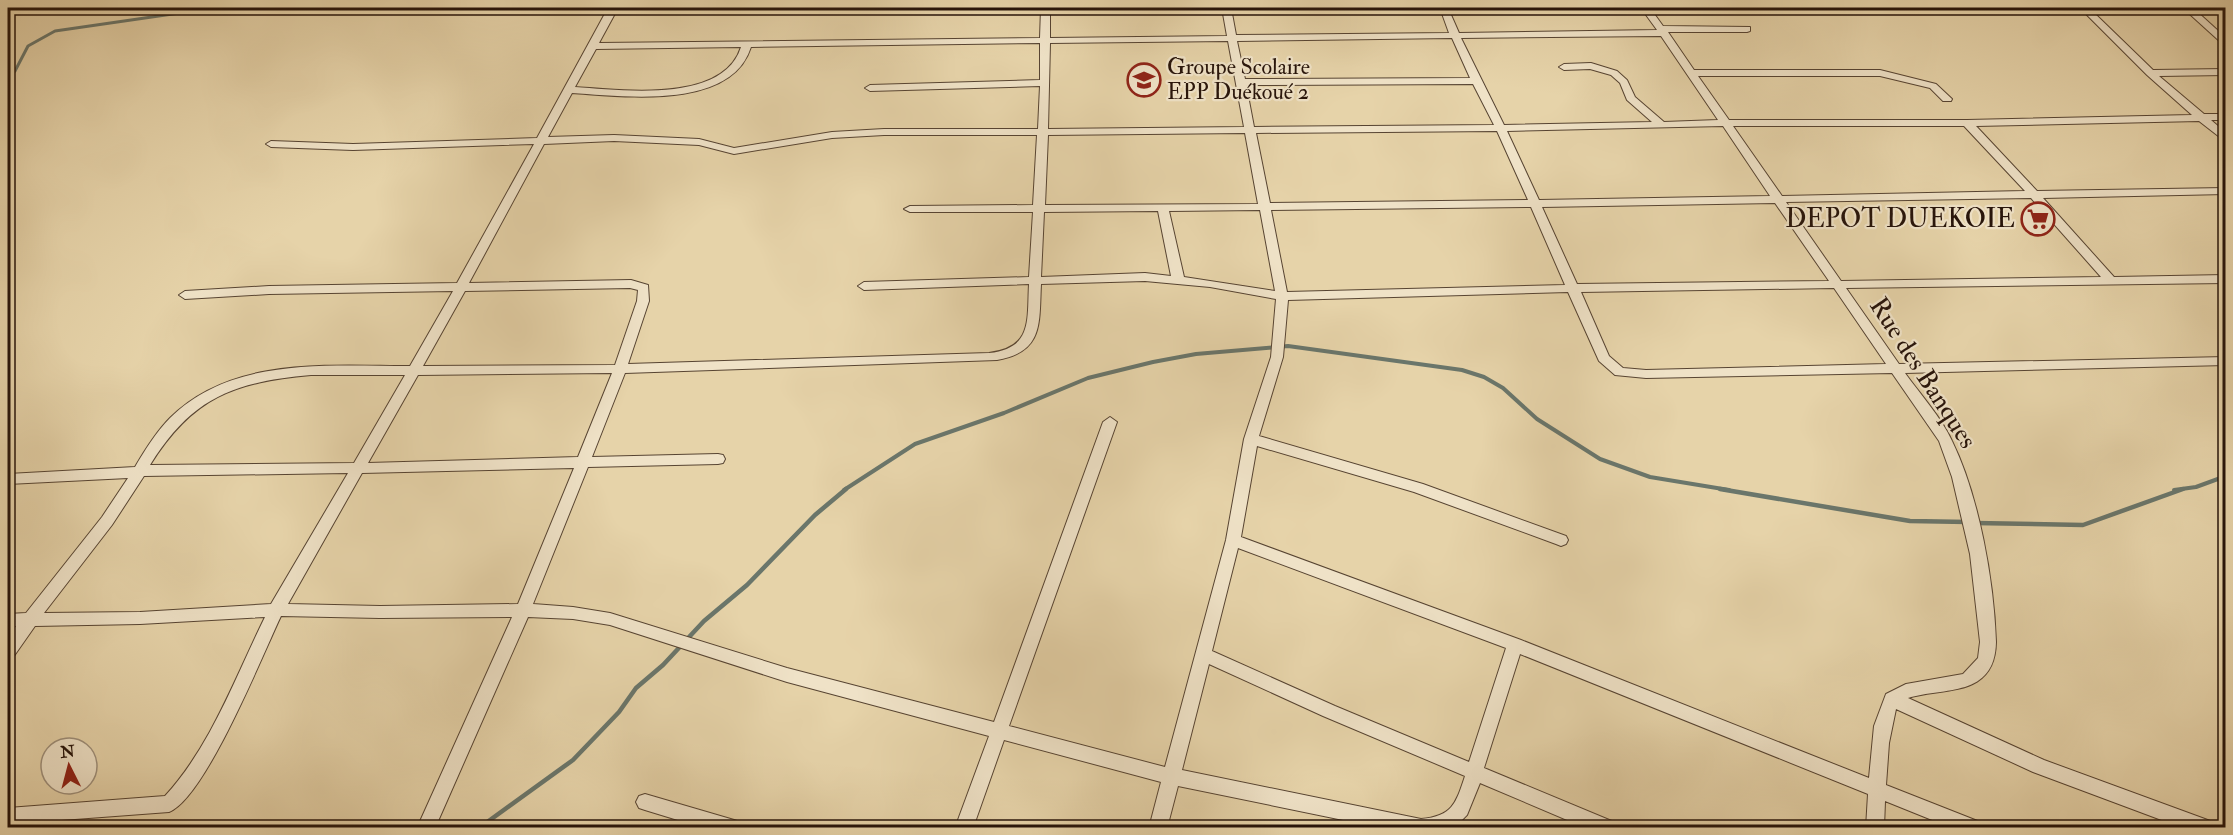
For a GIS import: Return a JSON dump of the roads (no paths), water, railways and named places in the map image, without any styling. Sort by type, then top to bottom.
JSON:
[{"type":"street","points":[[8,816],[169,804],[192,779],[212,745],[276,610],[317,543],[357,468],[441,324],[614,8]]},
{"type":"street","points":[[8,651],[29,619],[108,520],[160,439],[184,413],[218,391],[244,380],[300,372],[620,369],[1005,356],[1022,347],[1031,332],[1035,282],[1045,83],[1045,8]]},
{"type":"street","points":[[1158,828],[1233,540],[1251,439],[1277,357],[1282,296],[1226,8]]},
{"type":"street","points":[[1444,8],[1458,37],[1462,52],[1501,128],[1535,202],[1572,290],[1605,358],[1614,369],[1620,372],[1656,374],[2226,361]]},
{"type":"street","name":"Rue des Banques","points":[[1646,8],[1945,440],[1963,485],[1978,563],[1988,651],[1980,669],[1967,680],[1909,691],[1892,699]]},
{"type":"street","points":[[2084,8],[2150,72],[2226,139]]},
{"type":"street","points":[[2188,8],[2226,44]]},
{"type":"street","points":[[593,46],[1458,37],[1747,29]]},
{"type":"street","points":[[568,90],[663,91],[682,90],[708,84],[721,79],[735,68],[744,54],[747,43]]},
{"type":"street","points":[[1564,67],[1591,66],[1614,73],[1624,82],[1631,98],[1662,125]]},
{"type":"street","points":[[2150,72],[2226,72]]},
{"type":"street","points":[[1691,73],[1880,73],[1933,86],[1947,99]]},
{"type":"street","points":[[1242,81],[1477,81]]},
{"type":"street","points":[[870,88],[1045,83]]},
{"type":"street","points":[[271,144],[353,147],[614,138],[699,142],[735,151],[858,133],[1501,128],[1727,123],[1967,123],[2226,117]]},
{"type":"street","points":[[1967,123],[2111,281]]},
{"type":"street","points":[[910,209],[1779,200],[2226,191]]},
{"type":"street","points":[[1163,208],[1178,279]]},
{"type":"street","points":[[864,286],[1145,277],[1210,282],[1282,296],[1452,290],[2226,279]]},
{"type":"street","points":[[185,295],[268,290],[623,284],[642,286],[645,291],[620,369],[583,462],[522,610],[426,828]]},
{"type":"street","points":[[964,828],[1110,422]]},
{"type":"street","points":[[1251,439],[1418,488],[1561,540]]},
{"type":"street","points":[[8,479],[159,469],[357,468],[718,459]]},
{"type":"street","points":[[1233,540],[1515,645],[1974,828]]},
{"type":"street","points":[[8,620],[140,618],[276,610],[380,612],[522,610],[610,619],[787,675],[1170,776],[1421,827],[1445,824],[1454,819],[1465,802],[1515,645]]},
{"type":"street","points":[[1202,654],[1474,773],[1608,828]]},
{"type":"street","points":[[1875,828],[1884,715],[1892,699],[2039,766],[2207,828]]},
{"type":"street","points":[[645,802],[734,828]]},
{"type":"waterway","points":[[8,79],[15,71],[28,46],[55,31],[214,8]]},
{"type":"waterway","points":[[844,490],[915,444],[1004,413],[1088,378],[1196,354],[1288,346],[1462,370],[1484,377],[1503,388],[1537,419],[1600,459],[1650,477],[1729,490]]},
{"type":"waterway","points":[[2174,490],[2196,487],[2226,476]]},
{"type":"waterway","points":[[479,828],[573,760],[619,712],[636,688],[663,665],[704,621],[747,585],[815,515],[846,489]]},
{"type":"waterway","points":[[1720,489],[1910,521],[1968,522]]},
{"type":"waterway","points":[[1975,523],[2083,525],[2183,489]]},
{"type":"place","name":"Groupe Scolaire EPP Duékoué 2","points":[[1144,80]]},
{"type":"place","name":"DEPOT DUEKOIE","points":[[2038,219]]}]
